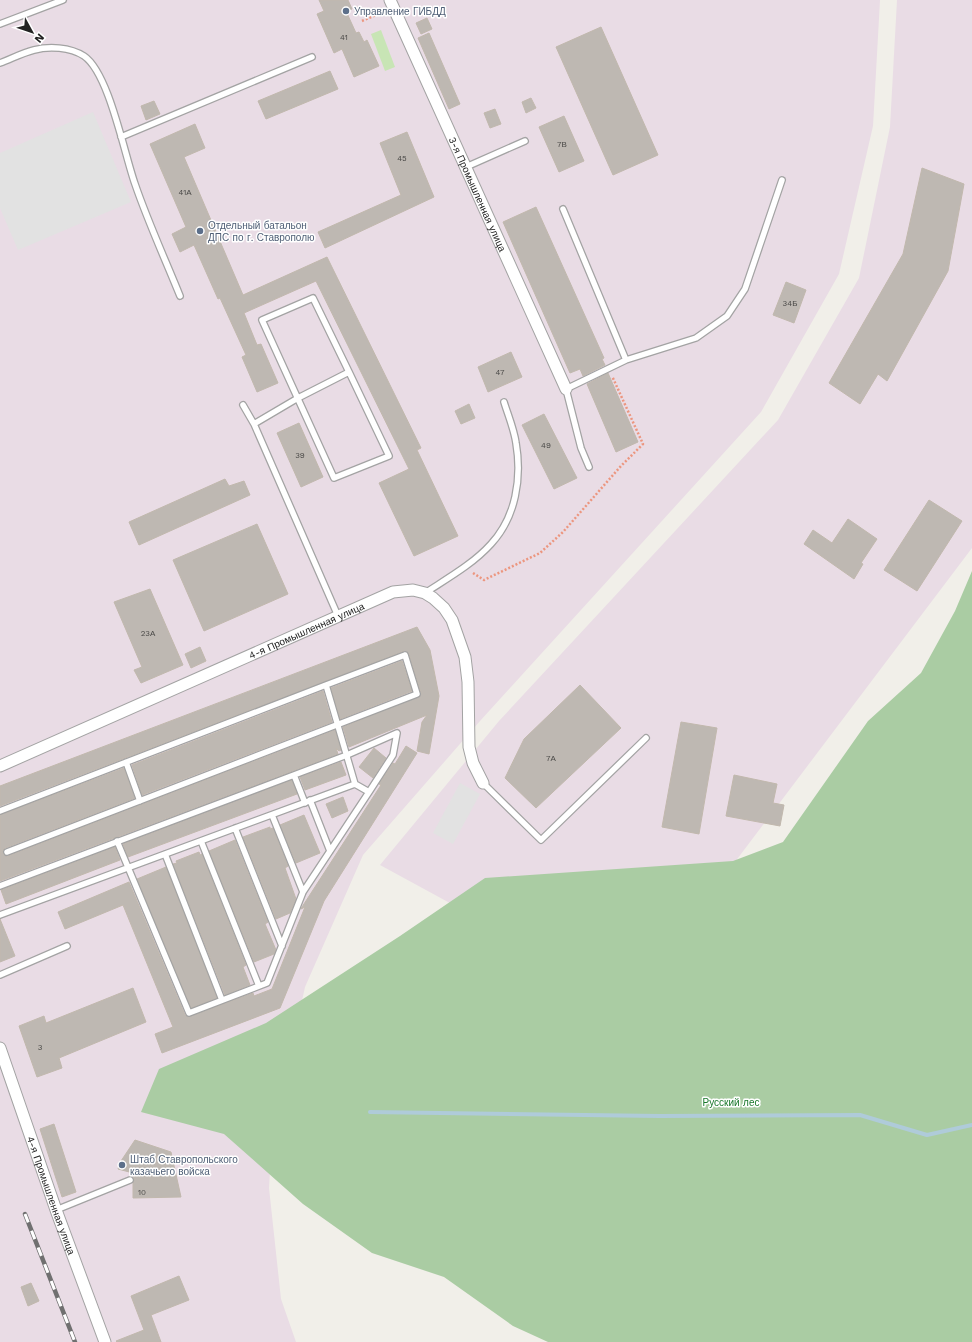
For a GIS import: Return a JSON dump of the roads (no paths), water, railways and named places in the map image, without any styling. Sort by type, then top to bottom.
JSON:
[{"type":"street","name":"3-я Промышленная улица","points":[[392,4],[566,389]]},
{"type":"street","name":"4-я Промышленная улица","points":[[0,766],[393,592],[413,590],[425,593]]},
{"type":"street","points":[[425,593],[444,608],[452,620],[465,657],[468,682],[469,747],[473,763],[483,783]]},
{"type":"street","name":"4-я Промышленная улица","points":[[0,1048],[56,1210],[105,1342]]},
{"type":"lane","points":[[0,24],[63,0]]},
{"type":"lane","points":[[0,63],[34,50],[58,48],[73,50],[94,64],[103,81],[135,183],[180,296]]},
{"type":"lane","points":[[121,137],[312,57]]},
{"type":"lane","points":[[466,167],[525,141]]},
{"type":"lane","points":[[589,467],[581,448],[566,389],[626,360],[696,338],[727,316],[745,289],[782,180]]},
{"type":"lane","points":[[563,209],[626,360]]},
{"type":"lane","points":[[313,298],[389,456],[334,478],[298,398],[262,320],[313,298]]},
{"type":"lane","points":[[254,424],[298,398],[349,372]]},
{"type":"lane","points":[[425,593],[464,567],[492,543],[505,524],[515,501],[518,474],[516,442],[504,402]]},
{"type":"lane","points":[[243,405],[254,424],[338,616]]},
{"type":"lane","points":[[0,811],[406,655],[417,694],[7,852]]},
{"type":"lane","points":[[326,685],[355,784],[369,792]]},
{"type":"lane","points":[[0,886],[347,755],[397,733],[393,755],[303,892],[268,983],[189,1013],[117,842]]},
{"type":"lane","points":[[483,783],[541,840],[646,738]]},
{"type":"lane","points":[[126,762],[140,801]]},
{"type":"lane","points":[[294,775],[330,851]]},
{"type":"lane","points":[[0,915],[355,784]]},
{"type":"lane","points":[[272,815],[303,892]]},
{"type":"lane","points":[[235,828],[282,946]]},
{"type":"lane","points":[[201,841],[259,986]]},
{"type":"lane","points":[[165,854],[222,1000]]},
{"type":"lane","points":[[0,975],[67,946]]},
{"type":"lane","points":[[56,1210],[130,1180]]},
{"type":"waterway","points":[[370,1112],[660,1116],[860,1115],[927,1135],[972,1125]]},
{"type":"railway","points":[[25,1214],[75,1342]]},
{"type":"place","name":"Управление ГИБДД","points":[[346,11]]},
{"type":"place","name":"Отдельный батальон ДПС по г. Ставрополю","points":[[200,231]]},
{"type":"place","name":"Штаб Ставропольского казачьего войска","points":[[122,1165]]},
{"type":"park label","name":"Русский лес","points":[[731,1102]]}]
